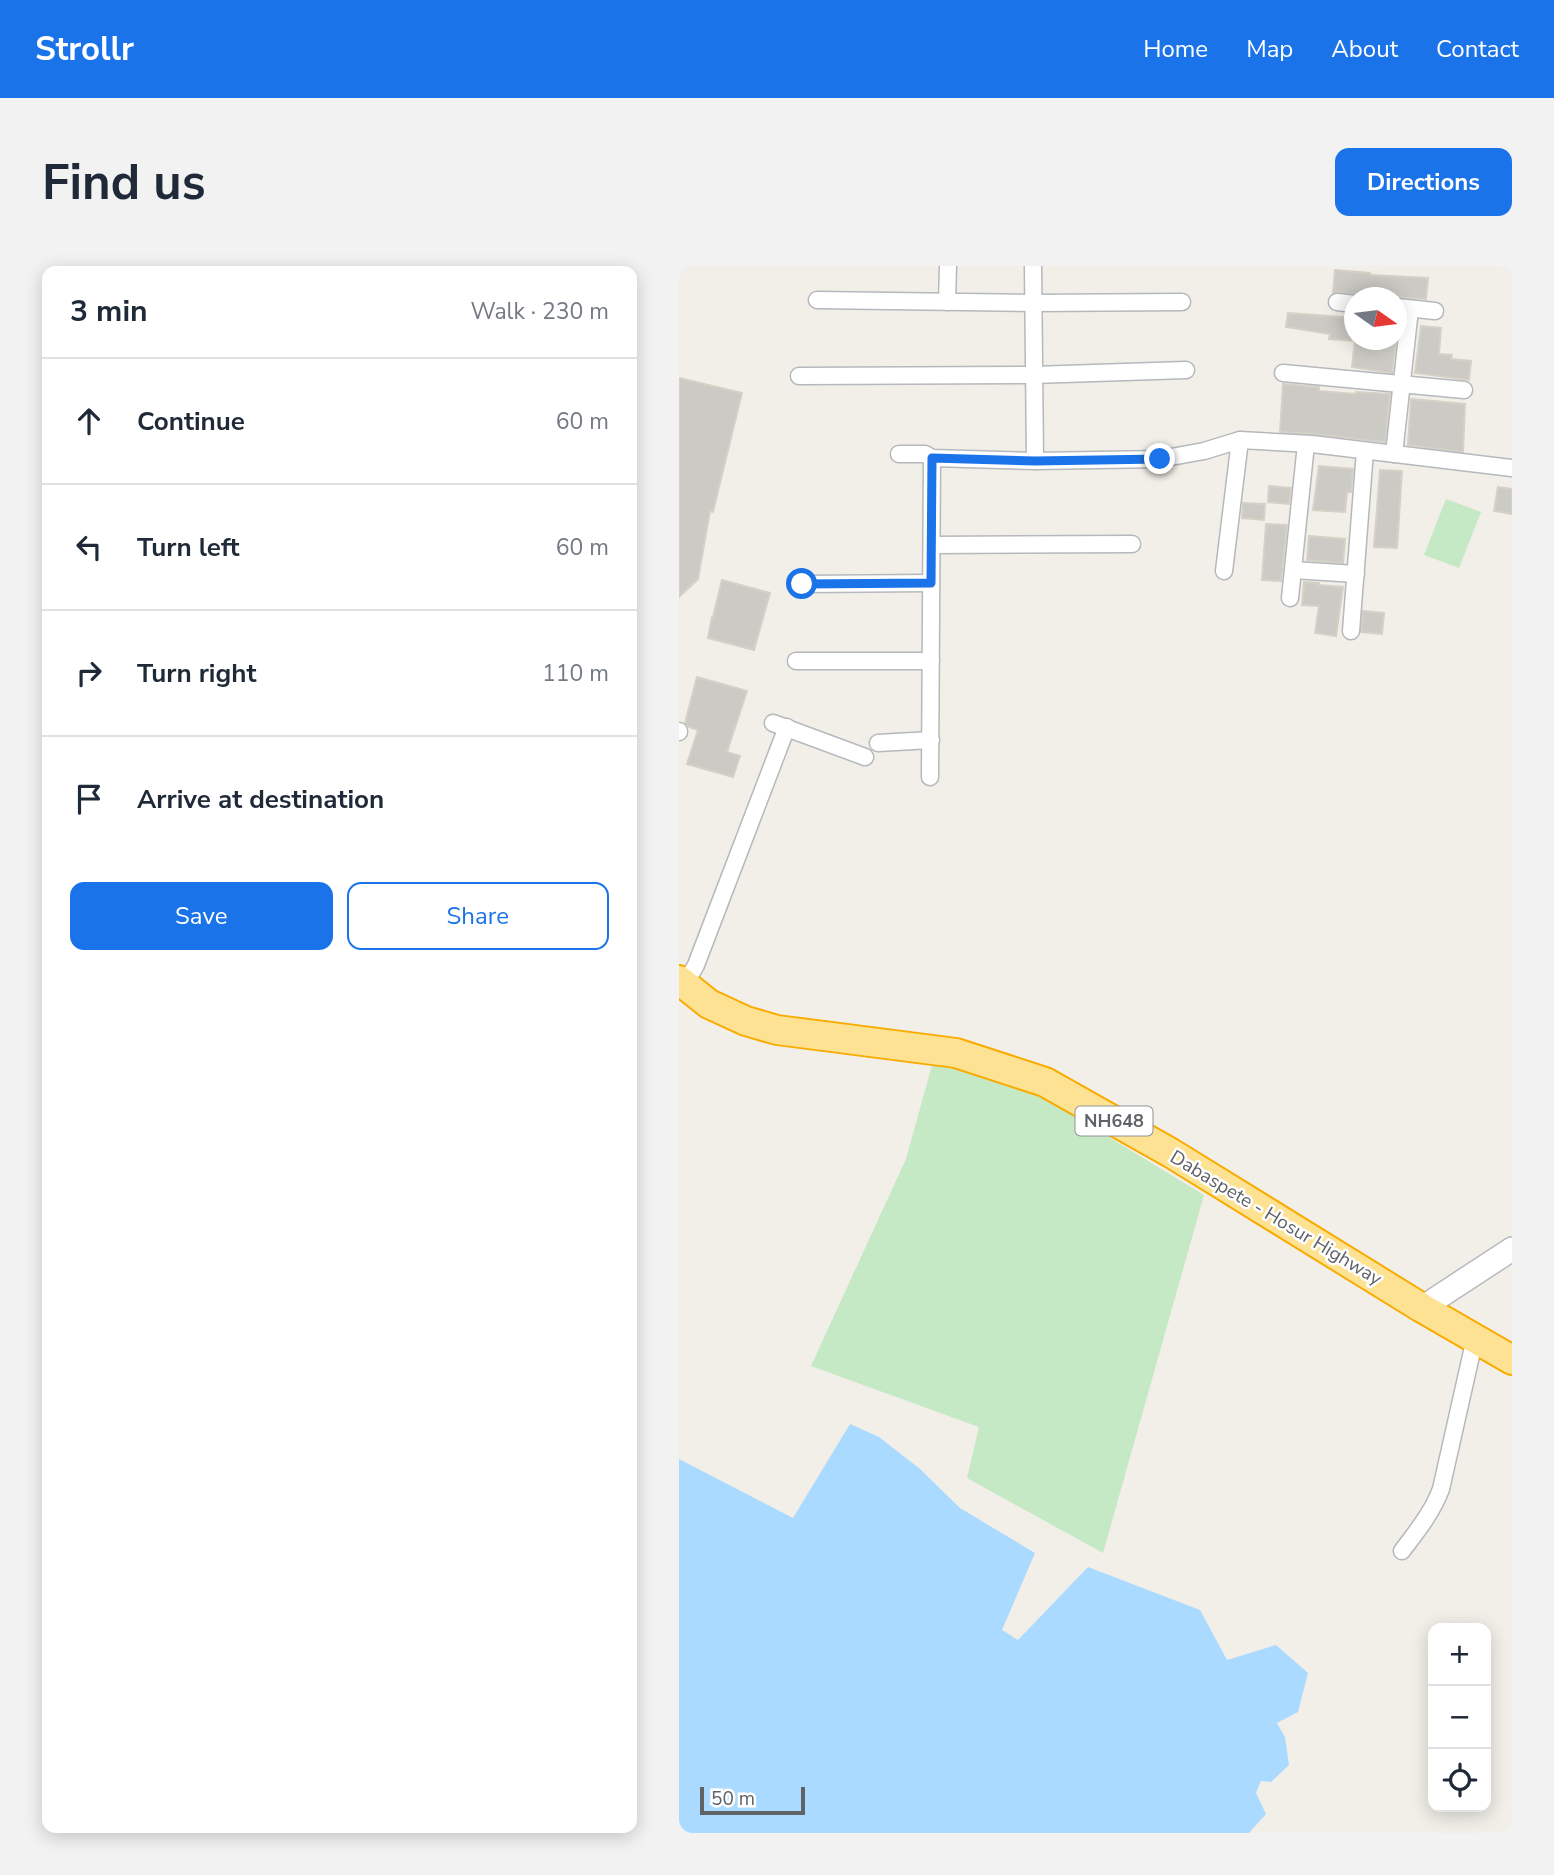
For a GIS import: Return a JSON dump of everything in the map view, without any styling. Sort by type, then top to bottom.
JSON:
[{"type":"highway","name":"Dabaspete - Hosur Highway","points":[[682,982],[709,1004],[745,1021],[777,1030],[956,1053],[1045,1082],[1171,1153],[1422,1308],[1512,1360]]},
{"type":"street","points":[[947,302],[948,266]]},
{"type":"street","points":[[1033,266],[1035,461]]},
{"type":"street","points":[[817,300],[1182,302]]},
{"type":"street","points":[[1337,302],[1344,303]]},
{"type":"street","points":[[1407,308],[1435,311]]},
{"type":"street","points":[[1394,454],[1402,384],[1402,350]]},
{"type":"street","points":[[799,376],[1186,370]]},
{"type":"street","points":[[1283,373],[1464,390]]},
{"type":"street","points":[[1224,571],[1240,440]]},
{"type":"street","points":[[899,454],[925,454],[932,458],[1035,461],[1160,459],[1204,452],[1240,440],[1306,444],[1512,468]]},
{"type":"street","points":[[1290,598],[1306,444]]},
{"type":"street","points":[[1351,631],[1365,451]]},
{"type":"street","points":[[930,777],[932,458]]},
{"type":"street","points":[[932,545],[1132,544]]},
{"type":"street","points":[[1293,570],[1356,574]]},
{"type":"street","points":[[802,584],[931,583]]},
{"type":"street","points":[[796,661],[931,661]]},
{"type":"street","points":[[682,982],[695,965],[780,725],[865,757]]},
{"type":"street","points":[[878,743],[930,740]]},
{"type":"street","points":[[1422,1308],[1512,1249]]},
{"type":"street","points":[[1402,1551],[1427,1517],[1441,1489],[1475,1338]]},
{"type":"green space","points":[[1446,499],[1481,512],[1459,568],[1424,555]]},
{"type":"green space","points":[[934,1058],[1043,1097],[1204,1195],[1103,1553],[967,1478],[979,1427],[811,1366],[906,1159]]},
{"type":"water","points":[[850,1424],[879,1437],[920,1469],[960,1508],[1035,1553],[1002,1630],[1018,1640],[1088,1567],[1200,1610],[1227,1660],[1276,1645],[1308,1673],[1298,1712],[1277,1723],[1285,1737],[1289,1765],[1271,1782],[1261,1781],[1256,1793],[1266,1814],[1249,1833],[679,1833],[679,1459],[793,1518]]},
{"type":"building","points":[[1335,270],[1428,278],[1426,299],[1407,298],[1407,287],[1344,287],[1344,293],[1333,292]]},
{"type":"building","points":[[1288,313],[1344,317],[1344,340],[1329,339],[1330,334],[1286,327]]},
{"type":"building","points":[[1421,326],[1441,328],[1439,354],[1452,355],[1451,359],[1471,361],[1469,380],[1415,373]]},
{"type":"building","points":[[1354,350],[1395,350],[1392,373],[1352,367]]},
{"type":"building","points":[[679,378],[742,393],[713,512],[710,511],[698,579],[679,597]]},
{"type":"building","points":[[1283,384],[1319,387],[1319,391],[1390,394],[1385,442],[1280,432]]},
{"type":"building","points":[[1411,399],[1465,404],[1463,452],[1408,445]]},
{"type":"building","points":[[1319,466],[1353,469],[1351,492],[1347,492],[1345,512],[1313,510]]},
{"type":"building","points":[[1380,470],[1402,471],[1397,548],[1374,547]]},
{"type":"building","points":[[1269,486],[1291,488],[1289,504],[1268,502]]},
{"type":"building","points":[[1498,487],[1512,489],[1512,514],[1494,511]]},
{"type":"building","points":[[1243,503],[1265,504],[1264,520],[1242,518]]},
{"type":"building","points":[[1266,524],[1287,525],[1281,581],[1262,580]]},
{"type":"building","points":[[1309,536],[1345,539],[1343,563],[1307,560]]},
{"type":"building","points":[[722,580],[770,593],[754,650],[708,638]]},
{"type":"building","points":[[1304,582],[1343,587],[1336,636],[1315,633],[1319,606],[1302,605]]},
{"type":"building","points":[[1363,611],[1384,613],[1382,634],[1361,632]]},
{"type":"building","points":[[697,677],[747,691],[727,752],[740,756],[733,777],[687,764],[698,730],[685,723]]},
{"type":"route","points":[[802,584],[931,583],[932,458],[1035,461],[1160,459]]}]
